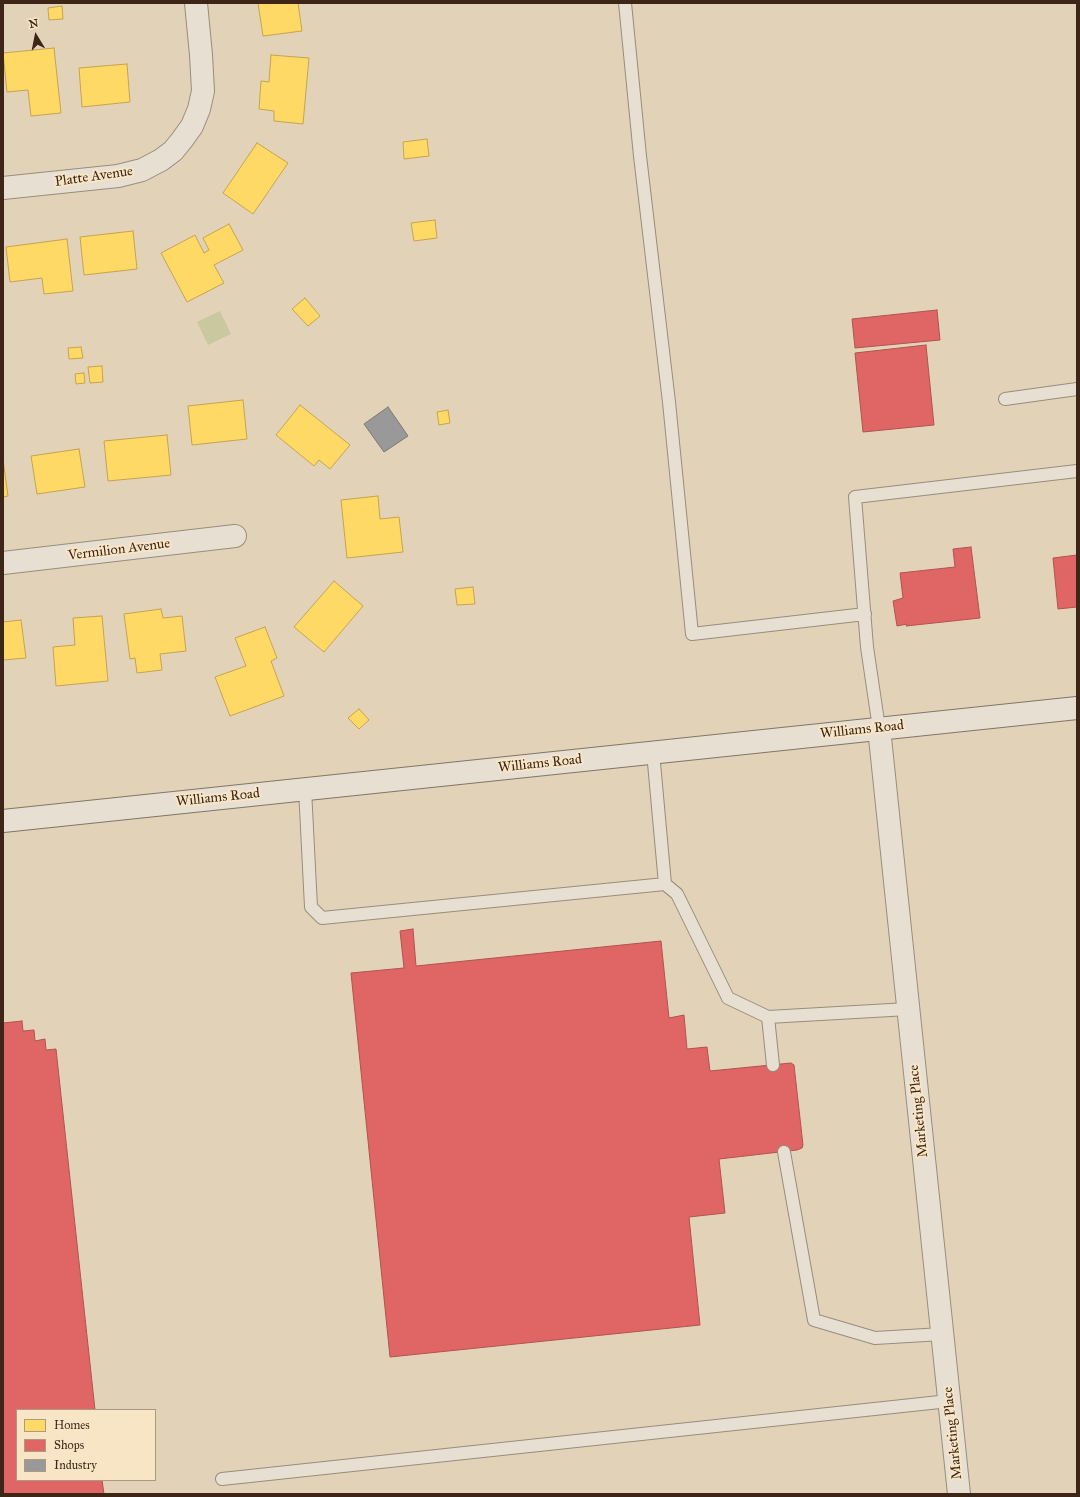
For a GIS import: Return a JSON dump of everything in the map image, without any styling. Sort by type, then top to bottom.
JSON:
[{"type":"street","name":"Platte Avenue","points":[[3,188],[118,176],[142,170],[161,160],[173,151],[192,126],[199,109],[203,91],[196,3]]},
{"type":"street","name":"Vermilion Avenue","points":[[3,563],[235,536]]},
{"type":"street","name":"Williams Road","points":[[3,821],[1077,708]]},
{"type":"street","name":"Marketing Place","points":[[879,728],[959,1494]]},
{"type":"lane","points":[[625,3],[640,156],[669,402],[692,634],[865,614]]},
{"type":"lane","points":[[1005,399],[1077,389]]},
{"type":"lane","points":[[879,728],[867,647],[854,497],[1077,471]]},
{"type":"lane","points":[[653,752],[665,884],[677,894],[728,998],[768,1017],[908,1008]]},
{"type":"lane","points":[[305,789],[311,907],[322,918],[665,884]]},
{"type":"lane","points":[[768,1017],[773,1065]]},
{"type":"lane","points":[[784,1152],[814,1320],[875,1338],[942,1334]]},
{"type":"lane","points":[[222,1479],[949,1401]]},
{"type":"shaded area","points":[[220,311],[231,334],[208,345],[197,322]]},
{"type":"building: Homes","points":[[258,3],[298,3],[302,31],[263,36]]},
{"type":"building: Homes","points":[[62,6],[63,19],[49,20],[48,8]]},
{"type":"building: Homes","points":[[54,48],[61,113],[31,116],[28,90],[7,92],[3,53]]},
{"type":"building: Homes","points":[[271,55],[309,58],[303,124],[274,121],[274,111],[259,109],[261,81],[269,82]]},
{"type":"building: Homes","points":[[127,64],[130,102],[82,107],[79,68]]},
{"type":"building: Homes","points":[[427,139],[429,156],[404,159],[403,142]]},
{"type":"building: Homes","points":[[257,143],[288,163],[253,214],[223,193]]},
{"type":"building: Homes","points":[[435,220],[437,238],[414,241],[411,223]]},
{"type":"building: Homes","points":[[229,224],[243,250],[214,265],[224,283],[187,302],[161,253],[195,235],[204,253],[209,250],[203,238]]},
{"type":"building: Homes","points":[[133,231],[137,269],[84,275],[80,237]]},
{"type":"building: Homes","points":[[67,239],[73,291],[44,294],[42,278],[10,282],[6,247]]},
{"type":"building: Homes","points":[[305,298],[320,316],[308,326],[292,309]]},
{"type":"building: Homes","points":[[81,347],[83,358],[69,359],[68,348]]},
{"type":"building: Homes","points":[[102,366],[103,382],[90,383],[88,367]]},
{"type":"building: Homes","points":[[84,373],[85,383],[76,384],[75,374]]},
{"type":"building: Homes","points":[[243,400],[247,439],[192,445],[188,406]]},
{"type":"building: Homes","points":[[300,405],[350,445],[330,469],[319,460],[314,466],[276,435]]},
{"type":"building: Homes","points":[[448,410],[450,423],[439,425],[437,412]]},
{"type":"building: Homes","points":[[167,435],[171,475],[108,481],[104,441]]},
{"type":"building: Homes","points":[[79,449],[85,487],[37,494],[31,456]]},
{"type":"building: Homes","points":[[3,459],[8,496],[3,497]]},
{"type":"building: Homes","points":[[378,496],[380,519],[399,517],[403,552],[347,558],[341,500]]},
{"type":"building: Homes","points":[[334,581],[363,606],[324,652],[294,627]]},
{"type":"building: Homes","points":[[473,587],[475,604],[457,605],[455,589]]},
{"type":"building: Homes","points":[[161,609],[163,618],[182,616],[186,651],[160,654],[162,670],[137,673],[135,658],[130,659],[124,614]]},
{"type":"building: Homes","points":[[102,616],[108,681],[56,686],[53,647],[75,645],[73,618]]},
{"type":"building: Homes","points":[[21,620],[26,658],[3,660],[3,622]]},
{"type":"building: Homes","points":[[265,627],[277,658],[271,661],[284,696],[230,716],[215,677],[246,666],[235,638]]},
{"type":"building: Homes","points":[[359,709],[369,720],[359,729],[348,718]]},
{"type":"building: Shops","points":[[937,310],[940,340],[855,348],[852,319]]},
{"type":"building: Shops","points":[[926,345],[934,425],[863,432],[855,353]]},
{"type":"building: Shops","points":[[971,547],[980,618],[897,626],[893,601],[903,598],[900,573],[955,567],[953,549]]},
{"type":"building: Shops","points":[[1077,555],[1077,607],[1058,609],[1053,558]]},
{"type":"building: Shops","points":[[413,929],[416,966],[661,941],[669,1018],[684,1015],[687,1049],[707,1047],[710,1071],[791,1063],[794,1065],[803,1145],[802,1148],[797,1150],[719,1159],[725,1213],[689,1217],[700,1325],[390,1357],[351,973],[404,968],[400,931]]},
{"type":"building: Shops","points":[[22,1021],[23,1031],[34,1030],[35,1041],[45,1039],[46,1050],[56,1049],[95,1409],[16,1409],[16,1481],[102,1481],[104,1494],[3,1494],[3,1023]]},
{"type":"building: Industry","points":[[388,407],[408,436],[384,452],[364,424]]}]
